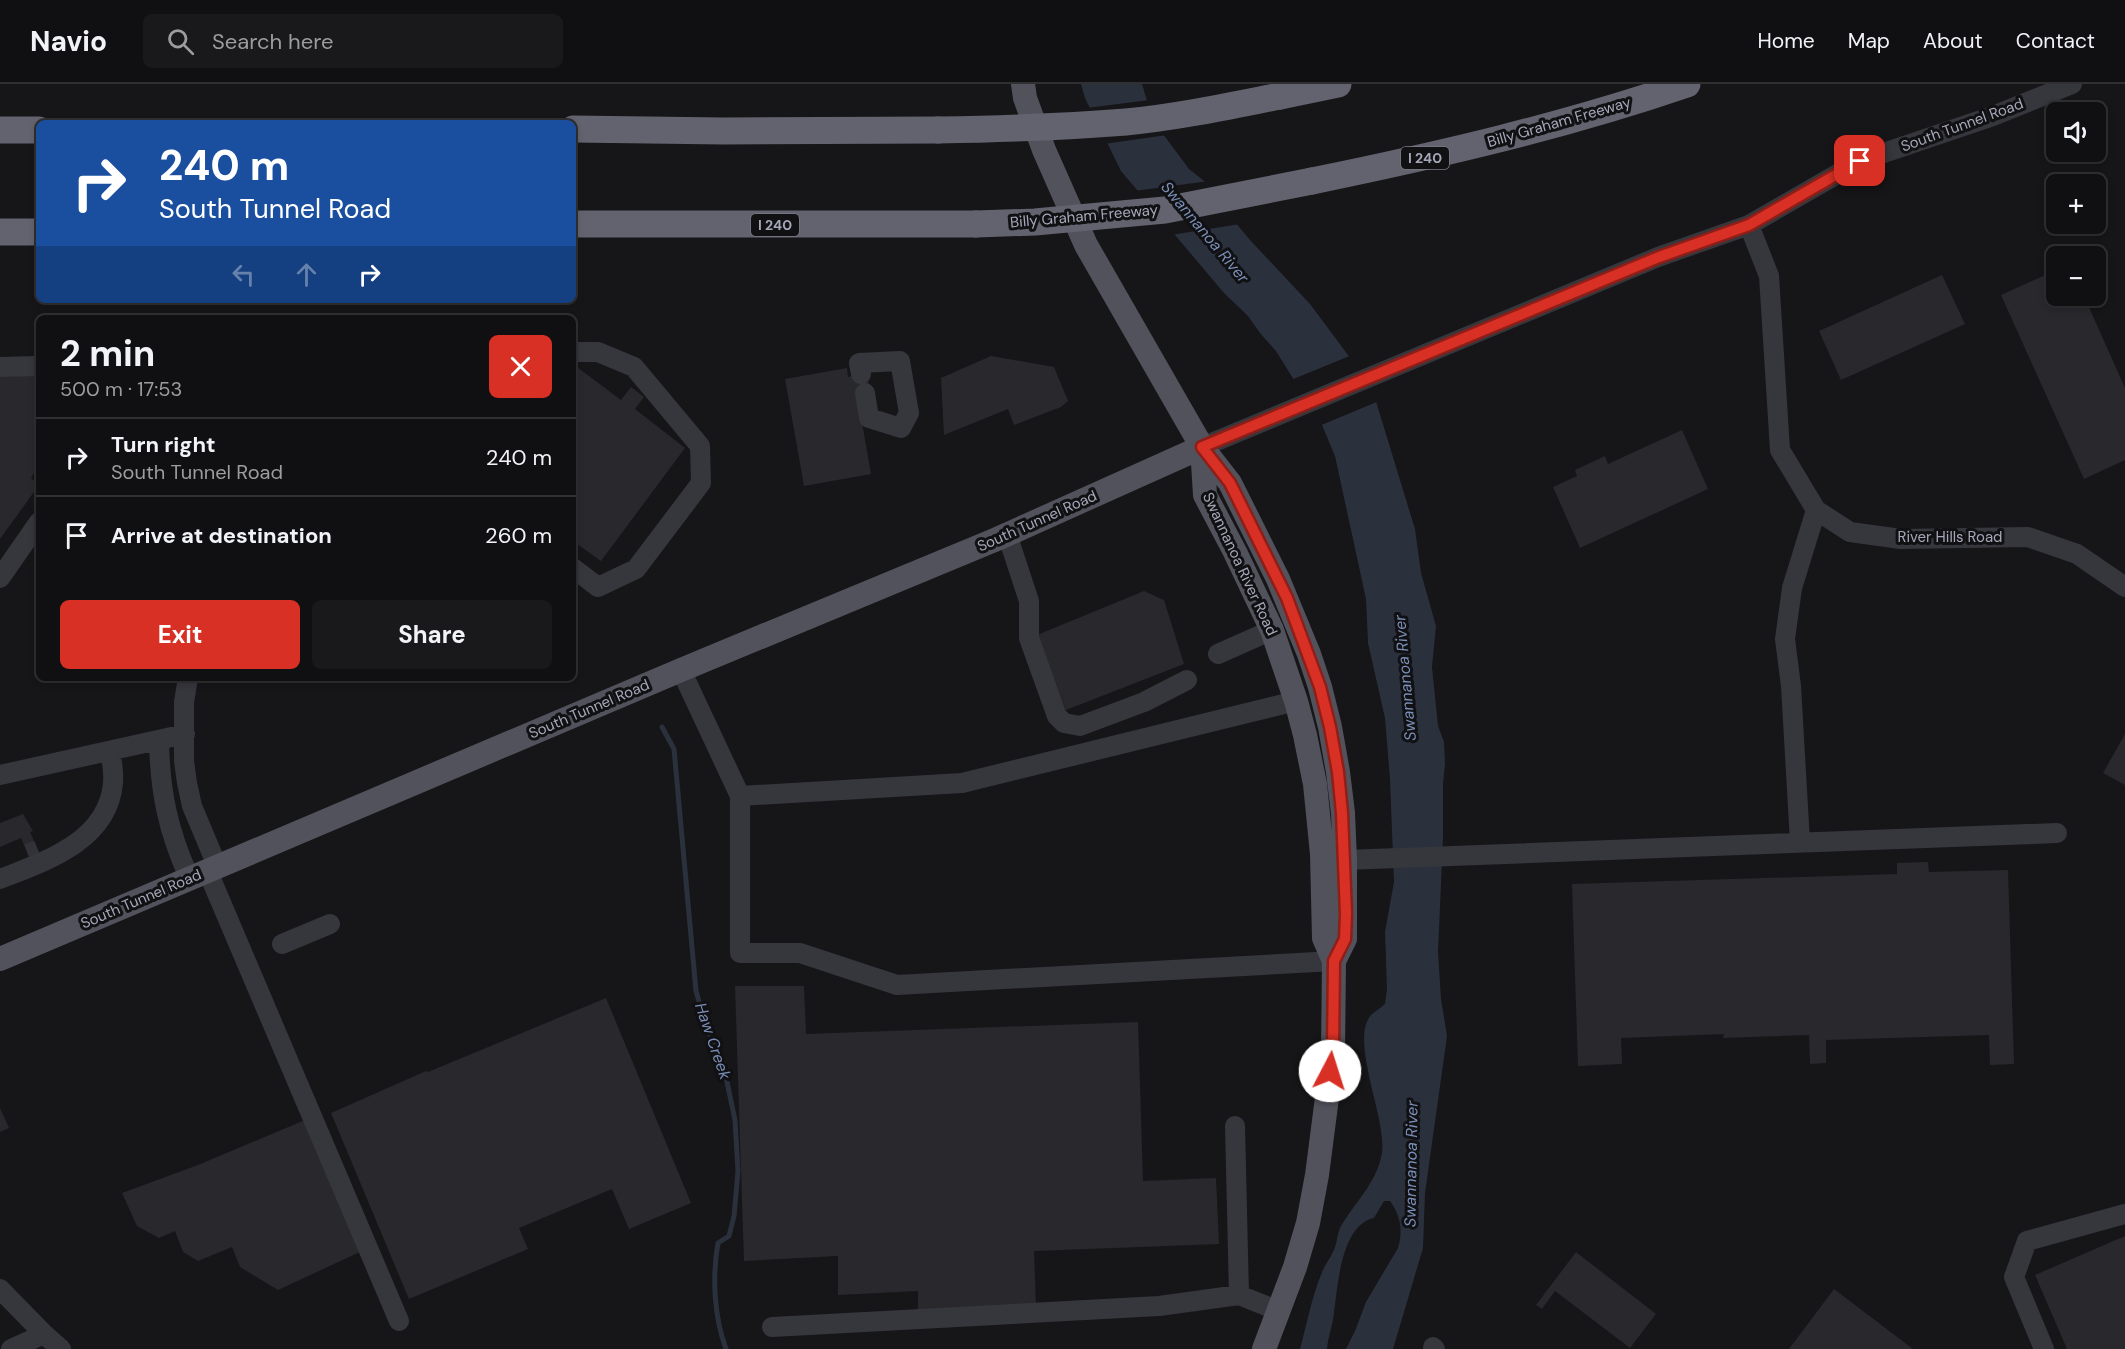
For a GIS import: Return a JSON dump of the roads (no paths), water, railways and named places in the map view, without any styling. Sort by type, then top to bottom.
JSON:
[{"type":"highway","points":[[576,129],[724,131],[1034,128],[1127,122],[1203,112],[1338,84]]},
{"type":"highway","name":"Billy Graham Freeway","points":[[576,224],[976,224],[1035,222],[1165,210],[1423,159],[1538,130],[1687,84]]},
{"type":"highway","points":[[0,130],[36,130]]},
{"type":"highway","points":[[0,232],[36,232]]},
{"type":"main road","name":"Swannanoa River Road","points":[[1023,84],[1025,98],[1044,150],[1086,245],[1202,447],[1230,483],[1278,579],[1309,654],[1320,687],[1338,772],[1345,860],[1345,939],[1334,961]]},
{"type":"main road","name":"Swannanoa River Road","points":[[1202,447],[1205,495],[1246,573],[1272,630],[1305,735],[1319,821],[1323,871],[1324,938],[1334,961],[1333,1051],[1317,1175],[1308,1223],[1264,1349]]},
{"type":"main road","name":"South Tunnel Road","points":[[0,959],[1007,534],[1202,447]]},
{"type":"street","name":"South Tunnel Road","points":[[1202,447],[1659,257],[1749,225],[1860,161],[1993,116],[2072,84]]},
{"type":"street","name":"River Hills Road","points":[[1749,225],[1769,276],[1780,450],[1816,510],[1850,532],[1901,539],[2028,537],[2077,554],[2125,587]]},
{"type":"street","points":[[576,352],[598,352],[634,367],[700,446],[701,483],[636,569],[598,587],[576,570]]},
{"type":"street","points":[[0,367],[36,366]]},
{"type":"street","points":[[1800,842],[1791,686],[1785,639],[1792,588],[1816,510]]},
{"type":"street","points":[[0,578],[36,526]]},
{"type":"street","points":[[1007,534],[1029,601],[1029,638],[1057,716],[1064,723],[1080,726],[1144,702],[1187,680]]},
{"type":"street","points":[[1218,654],[1272,630]]},
{"type":"street","points":[[681,670],[740,796],[741,953],[800,953],[897,984],[1334,961]]},
{"type":"street","points":[[188,681],[184,702],[184,761],[205,873],[399,1320]]},
{"type":"street","points":[[740,796],[962,783],[1296,701]]},
{"type":"street","points":[[0,775],[185,734]]},
{"type":"street","points":[[159,741],[163,800],[177,851],[205,873]]},
{"type":"street","points":[[0,866],[69,837],[90,820],[102,794],[104,752]]},
{"type":"street","points":[[0,879],[48,858],[86,837],[96,825],[111,797],[113,777],[104,752]]},
{"type":"street","points":[[1345,860],[2057,833]]},
{"type":"street","points":[[282,944],[330,924]]},
{"type":"street","points":[[1235,1126],[1239,1295]]},
{"type":"street","points":[[2044,1349],[2014,1277],[2027,1241],[2125,1214]]},
{"type":"street","points":[[0,1288],[61,1349]]},
{"type":"street","points":[[772,1327],[1159,1306],[1239,1295],[1279,1311]]},
{"type":"street","points":[[11,1349],[44,1334]]},
{"type":"water","name":"Swannanoa River","points":[[1081,84],[1142,84],[1150,111],[1160,130],[1189,169],[1213,188],[1250,240],[1310,304],[1351,359],[1374,395],[1415,529],[1421,573],[1436,626],[1432,667],[1438,726],[1444,742],[1438,952],[1441,999],[1447,1036],[1425,1193],[1423,1248],[1393,1349],[1346,1349],[1366,1302],[1398,1248],[1401,1230],[1399,1218],[1390,1201],[1384,1201],[1374,1218],[1363,1223],[1354,1232],[1348,1244],[1340,1272],[1327,1349],[1300,1349],[1316,1289],[1334,1250],[1340,1228],[1370,1183],[1382,1153],[1382,1138],[1364,1042],[1365,1027],[1371,1015],[1385,1004],[1387,989],[1385,932],[1394,882],[1385,718],[1368,643],[1366,599],[1335,456],[1322,425],[1276,351],[1121,171],[1085,98]]},
{"type":"waterway","name":"Haw Creek","points":[[662,727],[674,749],[696,991],[707,1029],[722,1058],[735,1120],[738,1171],[734,1216],[729,1236],[718,1243],[715,1269],[715,1296],[726,1349]]},
{"type":"tunnel","points":[[28,854],[38,850]]}]
